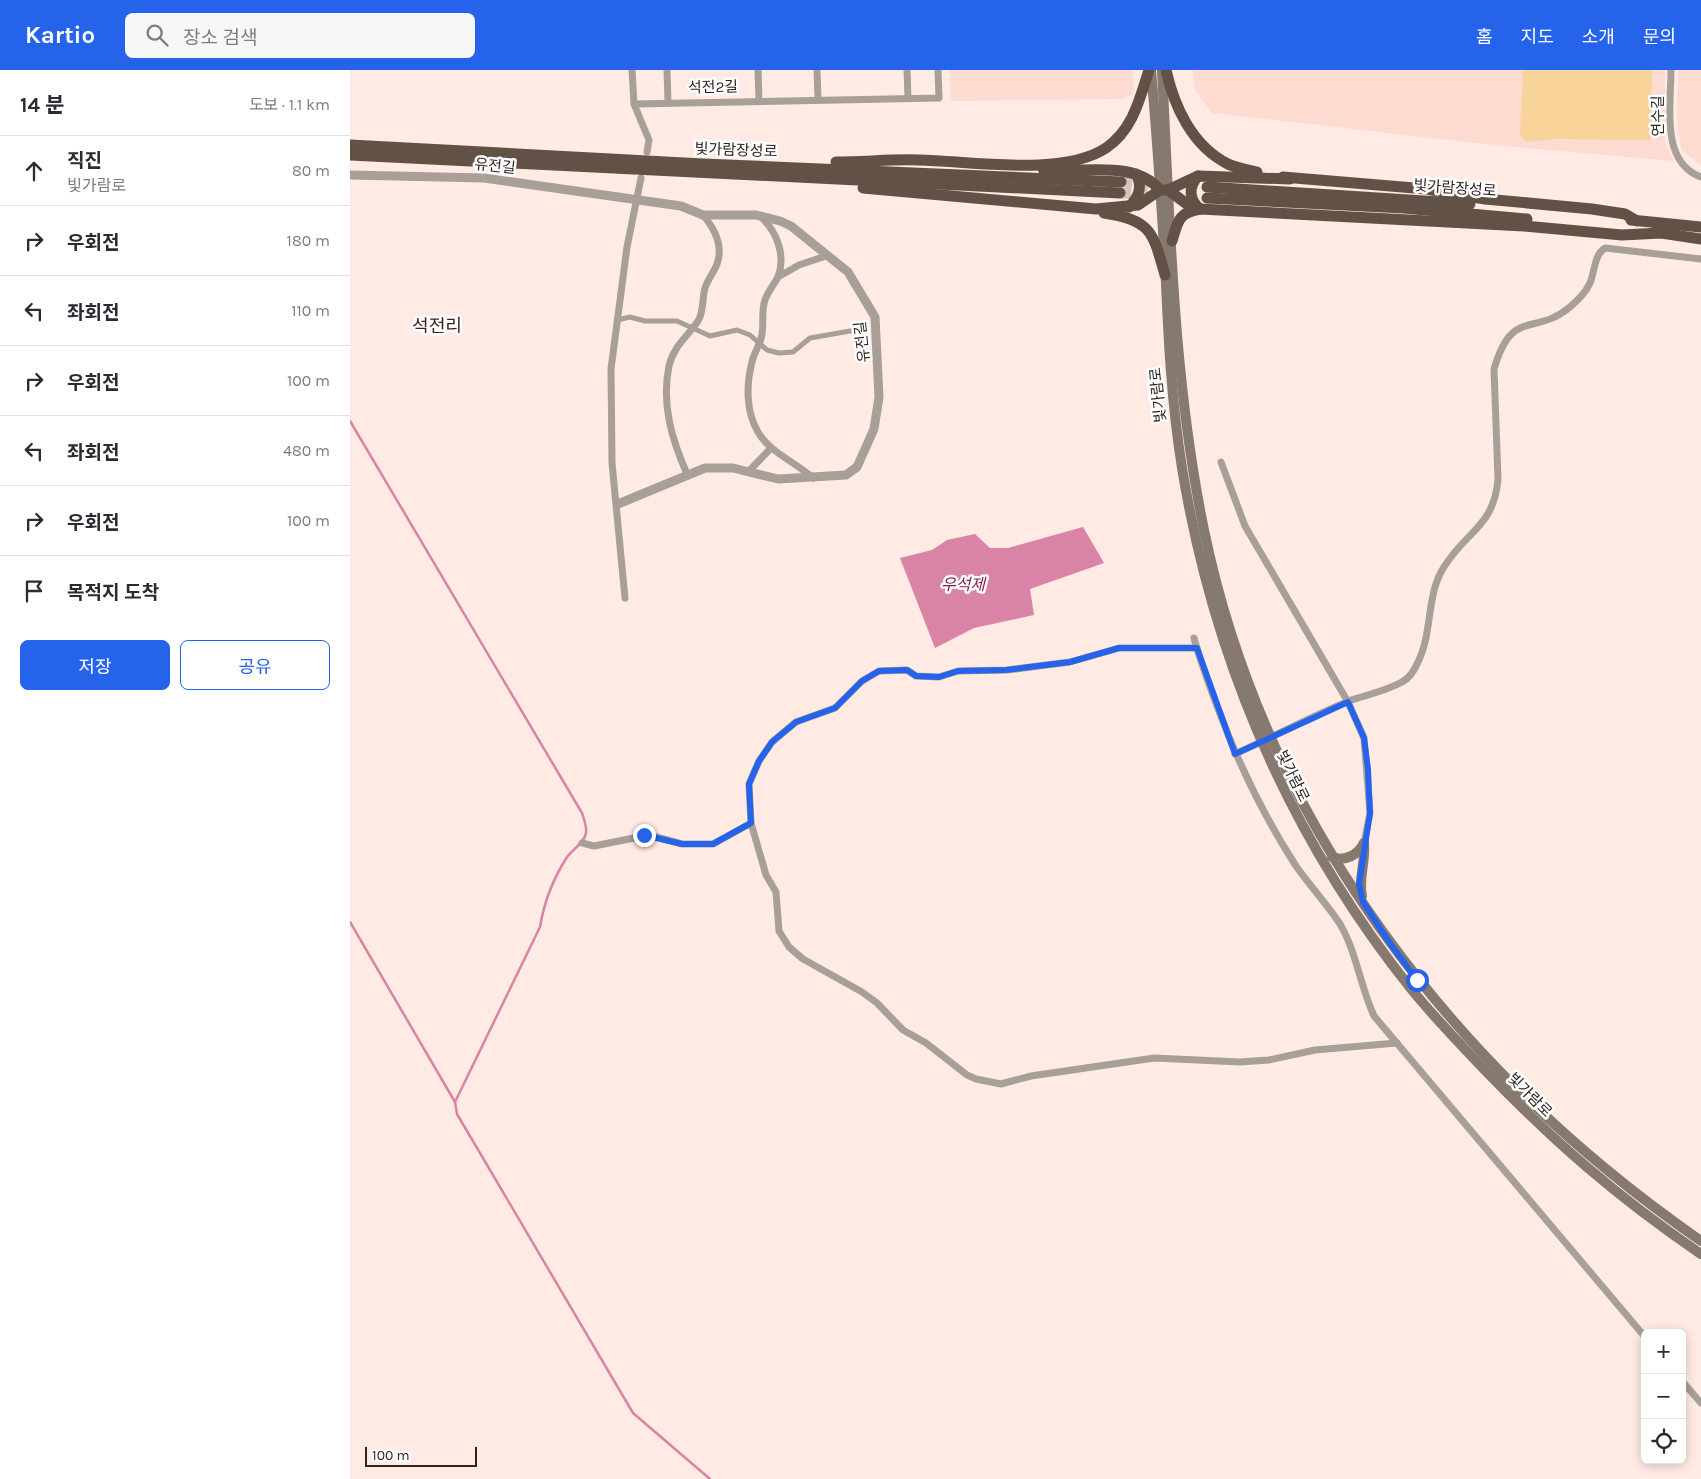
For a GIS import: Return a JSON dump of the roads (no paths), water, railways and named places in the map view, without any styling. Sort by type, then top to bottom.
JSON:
[{"type":"highway","points":[[545,156],[575,150],[824,162],[917,160],[1018,164],[1076,161],[1107,147],[1130,122],[1150,70]]},
{"type":"highway","points":[[1164,70],[1172,96],[1185,122],[1205,148],[1234,166],[1290,179]]},
{"type":"highway","name":"빛가람장성로","points":[[350,145],[1120,187],[707,174],[350,156]]},
{"type":"highway","points":[[1018,164],[1061,172],[1119,171],[1136,174],[1187,204],[1200,209],[1524,226],[1622,235],[1661,233]]},
{"type":"highway","points":[[707,174],[729,180],[831,185],[912,194],[1096,209],[1128,207],[1146,201],[1164,190],[1198,176],[1290,179],[1426,189],[1485,199],[1592,209],[1624,214],[1637,221]]},
{"type":"highway","points":[[1128,207],[1138,197],[1140,190],[1136,174]]},
{"type":"highway","points":[[1198,176],[1192,184],[1191,194],[1194,204],[1200,209]]},
{"type":"highway","name":"빛가람장성로","points":[[1701,227],[1445,202],[1207,193],[1404,208],[1661,233],[1701,239]]},
{"type":"highway","points":[[1096,209],[1103,213],[1128,216],[1153,235],[1165,275]]},
{"type":"highway","points":[[1172,241],[1179,220],[1184,214],[1200,209]]},
{"type":"main road","name":"빛가람로","points":[[1150,70],[1172,241],[1182,389],[1193,474],[1204,532],[1229,626],[1277,752],[1300,800],[1332,857],[1417,980],[1450,1018],[1545,1117],[1597,1164],[1655,1210],[1701,1241]]},
{"type":"main road","name":"빛가람로","points":[[1164,70],[1165,275],[1174,409],[1192,521],[1204,573],[1229,662],[1257,734],[1315,851],[1354,912],[1415,994],[1514,1101],[1558,1144],[1625,1200],[1701,1254]]},
{"type":"main road","points":[[1332,857],[1339,859],[1349,857],[1360,850],[1364,843]]},
{"type":"main road","points":[[1363,902],[1359,884],[1365,855],[1364,843]]},
{"type":"street","points":[[632,70],[634,104],[649,140],[647,152]]},
{"type":"street","name":"석전2길","points":[[667,70],[668,102]]},
{"type":"street","name":"석전2길","points":[[758,70],[759,100]]},
{"type":"street","points":[[817,70],[818,100]]},
{"type":"street","points":[[907,70],[908,98]]},
{"type":"street","name":"석전2길","points":[[634,104],[759,100],[939,98],[938,70]]},
{"type":"street","name":"연수길","points":[[1670,70],[1673,149],[1686,169],[1701,177]]},
{"type":"street","name":"유전길","points":[[350,175],[484,178],[681,206],[703,215],[756,215],[791,226],[848,272],[875,317],[879,397],[874,428],[857,467],[846,476],[778,479],[749,471],[715,467],[687,474],[618,504]]},
{"type":"street","points":[[625,598],[610,417],[611,370],[617,320],[640,178]]},
{"type":"street","points":[[687,474],[672,435],[667,397],[668,376],[673,355],[700,316],[706,286],[717,263],[719,254],[717,234],[703,215]]},
{"type":"street","points":[[762,218],[771,226],[778,243],[780,260],[778,278],[765,299],[759,344],[752,362],[749,409],[757,430],[771,448],[814,478]]},
{"type":"street","points":[[1235,754],[1348,702],[1403,682],[1420,660],[1426,643],[1436,586],[1442,569],[1455,550],[1477,529],[1494,506],[1498,479],[1494,369],[1499,353],[1509,335],[1516,328],[1559,314],[1571,306],[1586,289],[1599,252],[1605,248],[1701,259]]},
{"type":"street","points":[[778,278],[799,265],[826,256]]},
{"type":"street","points":[[617,320],[630,317],[644,321],[671,320],[710,336],[732,331],[743,332],[772,352],[789,353],[798,349],[810,338],[856,330]]},
{"type":"street","points":[[749,471],[771,448]]},
{"type":"street","points":[[1220,462],[1245,526],[1348,702],[1364,738],[1368,769],[1370,813],[1364,843]]},
{"type":"street","points":[[1194,638],[1235,754],[1262,810],[1298,868],[1340,924],[1357,962],[1360,982],[1374,1016],[1641,1332]]},
{"type":"street","points":[[1197,648],[1119,648],[1070,662],[1006,670],[958,671],[939,677],[916,676],[907,670],[879,671],[862,681],[835,708],[796,722],[772,742],[759,761],[749,784],[751,823],[766,875],[776,892],[779,931],[789,947],[803,959],[862,992],[877,1003],[903,1030],[926,1043],[967,1075],[976,1079],[1001,1084],[1031,1076],[1154,1058],[1240,1062],[1269,1060],[1315,1050],[1397,1043]]},
{"type":"street","points":[[582,843],[594,846],[649,835],[682,844],[713,844],[751,823]]},
{"type":"street","points":[[1686,1386],[1701,1403]]},
{"type":"water","name":"우석제","points":[[1083,527],[1104,563],[1030,589],[1034,615],[974,628],[935,648],[900,558],[932,550],[947,540],[975,534],[990,548],[1008,548]]},
{"type":"waterway","points":[[350,421],[582,813],[586,826],[583,840],[567,857],[553,882],[540,927],[455,1102]]},
{"type":"waterway","points":[[350,922],[455,1102],[457,1114],[633,1413],[710,1479]]},
{"type":"tunnel","points":[[1121,182],[1148,183]]},
{"type":"tunnel","points":[[1120,193],[1148,194]]},
{"type":"district","name":"석전리","points":[[437,326]]}]
